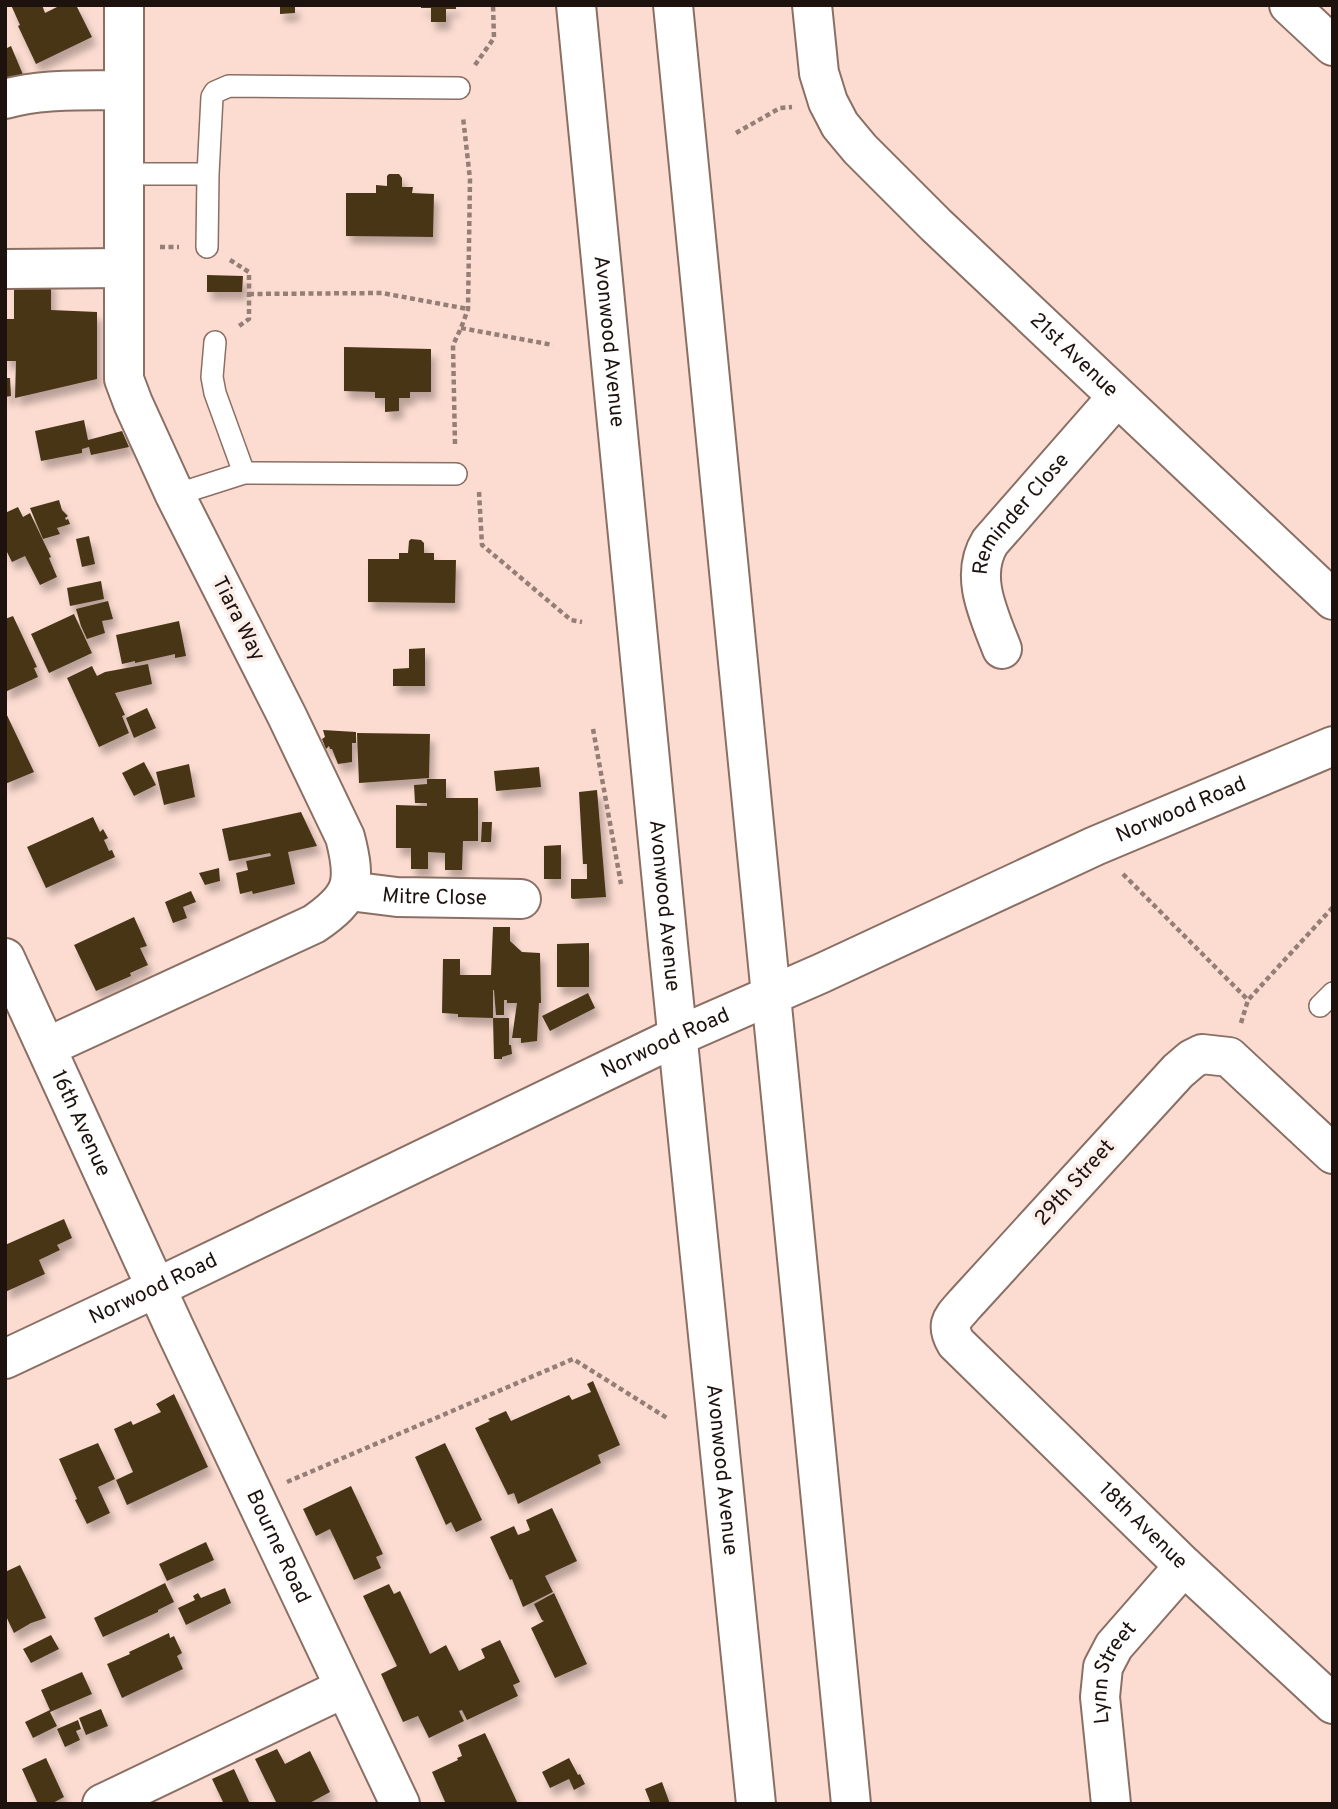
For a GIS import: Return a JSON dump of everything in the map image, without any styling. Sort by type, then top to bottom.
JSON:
[{"type":"street","name":"Tiara Way","points":[[124,5],[124,379],[175,495],[345,837],[350,856],[349,891]]},
{"type":"street","name":"Avonwood Avenue","points":[[576,5],[756,1804]]},
{"type":"street","points":[[673,5],[851,1804]]},
{"type":"street","name":"21st Avenue","points":[[812,5],[819,73],[828,102],[840,125],[860,149],[936,225],[1333,600]]},
{"type":"street","points":[[1289,5],[1333,46]]},
{"type":"street","points":[[5,99],[41,92],[124,90]]},
{"type":"street","points":[[5,269],[123,268]]},
{"type":"street","name":"Reminder Close","points":[[1002,649],[986,606],[980,577],[983,553],[1117,397]]},
{"type":"street","name":"Norwood Road","points":[[5,1359],[678,1036],[822,974],[1095,846],[1333,746]]},
{"type":"street","points":[[47,1047],[314,924],[338,905],[349,891]]},
{"type":"street","name":"Mitre Close","points":[[349,891],[397,897],[521,899]]},
{"type":"street","name":"16th Avenue","points":[[5,958],[15,1002],[47,1047],[156,1288]]},
{"type":"street","name":"29th Street","points":[[956,1343],[950,1327],[957,1313],[1178,1071],[1192,1059],[1202,1055],[1229,1056],[1333,1154]]},
{"type":"street","name":"Bourne Road","points":[[156,1288],[400,1804]]},
{"type":"street","name":"18th Avenue","points":[[956,1343],[1184,1566],[1333,1704]]},
{"type":"street","name":"Lynn Street","points":[[1111,1804],[1100,1697],[1102,1667],[1114,1646],[1184,1566]]},
{"type":"street","points":[[102,1804],[344,1688]]},
{"type":"lane","points":[[207,247],[212,97],[221,88],[237,85],[459,88]]},
{"type":"lane","points":[[123,174],[208,174]]},
{"type":"lane","points":[[215,342],[212,377],[215,393],[244,473]]},
{"type":"lane","points":[[175,495],[244,473],[456,474]]},
{"type":"path","points":[[493,5],[494,37],[459,88],[470,180],[468,309],[453,345],[456,474],[478,476],[482,545],[571,620],[582,622]]},
{"type":"path","points":[[736,133],[780,108],[828,102]]},
{"type":"path","points":[[207,247],[249,272],[249,319],[215,342]]},
{"type":"path","points":[[249,294],[382,293],[468,309]]},
{"type":"path","points":[[461,328],[554,345]]},
{"type":"path","points":[[593,729],[621,890]]},
{"type":"path","points":[[1123,874],[1248,1000],[1333,907]]},
{"type":"path","points":[[280,1485],[573,1359],[667,1418]]},
{"type":"building","points":[[11,5],[42,5],[45,13],[61,5],[76,5],[92,37],[36,64]]},
{"type":"building","points":[[280,5],[295,5],[295,13],[280,14]]},
{"type":"building","points":[[421,5],[456,5],[456,9],[446,9],[446,22],[431,22],[431,8],[421,8]]},
{"type":"building","points":[[11,46],[24,77],[5,85],[5,49]]},
{"type":"building","points":[[389,174],[399,174],[402,187],[413,187],[412,193],[434,194],[433,237],[346,236],[346,193],[376,193],[376,185],[387,186]]},
{"type":"building","points":[[207,275],[243,276],[242,292],[207,292]]},
{"type":"building","points":[[14,280],[51,280],[51,310],[97,312],[97,379],[15,398],[16,361],[5,361],[5,319],[14,319]]},
{"type":"building","points":[[344,347],[431,349],[431,392],[410,392],[410,398],[399,398],[399,411],[385,412],[385,398],[375,398],[375,392],[344,391]]},
{"type":"building","points":[[5,378],[10,378],[11,396],[5,397]]},
{"type":"building","points":[[84,420],[88,440],[122,431],[129,447],[91,455],[89,447],[82,449],[82,453],[41,461],[35,431]]},
{"type":"building","points":[[59,500],[70,524],[57,528],[60,534],[43,539],[30,508]]},
{"type":"building","points":[[18,507],[23,517],[30,513],[51,557],[49,558],[57,577],[40,585],[25,556],[12,562],[5,548],[5,513]]},
{"type":"building","points":[[89,536],[95,564],[82,567],[76,539]]},
{"type":"building","points":[[411,539],[421,540],[424,543],[424,553],[434,553],[434,560],[456,560],[455,603],[368,602],[368,559],[399,559],[399,553],[408,553]]},
{"type":"building","points":[[101,581],[104,599],[70,606],[67,588]]},
{"type":"building","points":[[108,601],[113,619],[102,621],[105,633],[87,639],[76,609]]},
{"type":"building","points":[[74,614],[92,653],[49,673],[31,634]]},
{"type":"building","points":[[13,616],[37,667],[34,668],[38,677],[5,692],[5,619]]},
{"type":"building","points":[[179,621],[186,656],[175,658],[175,654],[122,664],[116,635]]},
{"type":"building","points":[[425,648],[425,686],[393,686],[393,669],[409,668],[409,649]]},
{"type":"building","points":[[148,664],[152,684],[115,693],[125,715],[122,716],[129,733],[99,747],[67,678],[92,666],[97,676]]},
{"type":"building","points":[[147,708],[156,728],[134,738],[126,718]]},
{"type":"building","points":[[5,711],[34,772],[5,784]]},
{"type":"building","points":[[323,730],[356,732],[356,743],[352,743],[352,762],[338,764],[332,749],[329,746],[326,749],[322,739],[325,737]]},
{"type":"building","points":[[357,733],[430,734],[429,778],[359,783]]},
{"type":"building","points":[[144,762],[156,785],[134,796],[122,773]]},
{"type":"building","points":[[189,764],[195,797],[164,805],[156,772]]},
{"type":"building","points":[[539,767],[541,787],[496,791],[494,771]]},
{"type":"building","points":[[427,779],[446,779],[446,798],[478,798],[478,841],[463,841],[462,870],[445,870],[445,853],[428,852],[428,869],[411,869],[411,848],[396,848],[396,805],[427,806],[427,803],[415,803],[414,785],[427,784]]},
{"type":"building","points":[[597,790],[606,897],[573,899],[571,879],[587,879],[587,864],[583,864],[579,792]]},
{"type":"building","points":[[301,812],[317,846],[288,852],[295,884],[253,894],[252,891],[240,894],[236,873],[248,870],[246,861],[271,856],[270,853],[229,861],[222,829]]},
{"type":"building","points":[[93,817],[100,832],[103,829],[108,838],[104,840],[115,857],[46,888],[27,847]]},
{"type":"building","points":[[482,822],[492,822],[491,842],[481,842]]},
{"type":"building","points":[[561,845],[561,879],[544,879],[544,846]]},
{"type":"building","points":[[219,868],[220,881],[205,885],[199,873]]},
{"type":"building","points":[[191,891],[196,902],[183,907],[187,918],[173,923],[165,902]]},
{"type":"building","points":[[134,917],[147,946],[140,948],[148,965],[130,973],[131,976],[96,991],[74,945]]},
{"type":"building","points":[[493,927],[510,927],[510,941],[522,952],[540,953],[541,1003],[537,1041],[521,1043],[521,1038],[512,1038],[517,1003],[507,1003],[507,1000],[504,1000],[504,1015],[496,1015],[494,990],[493,1018],[458,1017],[458,1014],[442,1013],[443,959],[460,959],[460,975],[491,975]]},
{"type":"building","points":[[589,943],[589,987],[557,987],[557,944]]},
{"type":"building","points":[[588,993],[595,1008],[550,1031],[542,1016]]},
{"type":"building","points":[[493,1018],[509,1018],[509,1045],[512,1054],[502,1059],[494,1059]]},
{"type":"building","points":[[64,1219],[72,1238],[57,1245],[60,1250],[39,1260],[45,1274],[5,1292],[5,1245]]},
{"type":"building","points":[[593,1381],[620,1445],[598,1455],[601,1463],[518,1504],[514,1493],[508,1495],[475,1428],[506,1411],[511,1421],[569,1395],[572,1400],[591,1392],[587,1384]]},
{"type":"building","points":[[174,1394],[208,1467],[127,1505],[116,1480],[133,1472],[114,1429],[131,1421],[133,1425],[161,1412],[156,1404]]},
{"type":"building","points":[[98,1443],[115,1479],[98,1487],[110,1513],[87,1524],[59,1459]]},
{"type":"building","points":[[445,1443],[482,1520],[456,1532],[451,1522],[446,1525],[415,1457]]},
{"type":"building","points":[[351,1486],[383,1554],[376,1557],[381,1568],[354,1580],[330,1529],[316,1536],[303,1509]]},
{"type":"building","points":[[552,1508],[577,1561],[545,1576],[553,1592],[523,1607],[490,1537],[514,1526],[518,1535],[526,1532],[530,1530],[526,1520]]},
{"type":"building","points":[[206,1542],[214,1560],[167,1581],[159,1564]]},
{"type":"building","points":[[20,1565],[46,1618],[14,1633],[5,1614],[5,1572]]},
{"type":"building","points":[[165,1583],[174,1602],[103,1637],[94,1618]]},
{"type":"building","points":[[389,1584],[394,1594],[400,1591],[430,1654],[446,1645],[459,1671],[485,1658],[481,1649],[500,1640],[520,1682],[513,1685],[518,1696],[467,1720],[462,1710],[459,1711],[464,1721],[429,1738],[418,1716],[403,1722],[381,1674],[397,1666],[363,1596]]},
{"type":"building","points":[[225,1588],[231,1603],[186,1625],[178,1608],[195,1600],[193,1596],[198,1593],[201,1598]]},
{"type":"building","points":[[554,1593],[587,1664],[555,1678],[531,1628],[544,1621],[534,1604]]},
{"type":"building","points":[[169,1633],[170,1638],[174,1636],[182,1653],[177,1656],[183,1669],[122,1698],[107,1664]]},
{"type":"building","points":[[51,1635],[59,1649],[31,1663],[23,1649]]},
{"type":"building","points":[[82,1672],[92,1694],[50,1712],[57,1726],[33,1738],[25,1722],[50,1710],[41,1690]]},
{"type":"building","points":[[101,1709],[108,1726],[86,1735],[79,1718]]},
{"type":"building","points":[[78,1720],[81,1729],[76,1731],[80,1740],[65,1747],[57,1729]]},
{"type":"building","points":[[485,1733],[518,1804],[446,1804],[432,1772],[462,1756],[458,1745]]},
{"type":"building","points":[[277,1749],[285,1764],[310,1751],[330,1792],[308,1804],[277,1804],[255,1759]]},
{"type":"building","points":[[46,1758],[64,1797],[51,1804],[38,1804],[22,1769]]},
{"type":"building","points":[[569,1758],[585,1784],[574,1790],[569,1779],[550,1788],[542,1772]]},
{"type":"building","points":[[234,1769],[250,1804],[224,1804],[212,1779]]},
{"type":"building","points":[[662,1782],[670,1804],[651,1804],[645,1789]]}]
